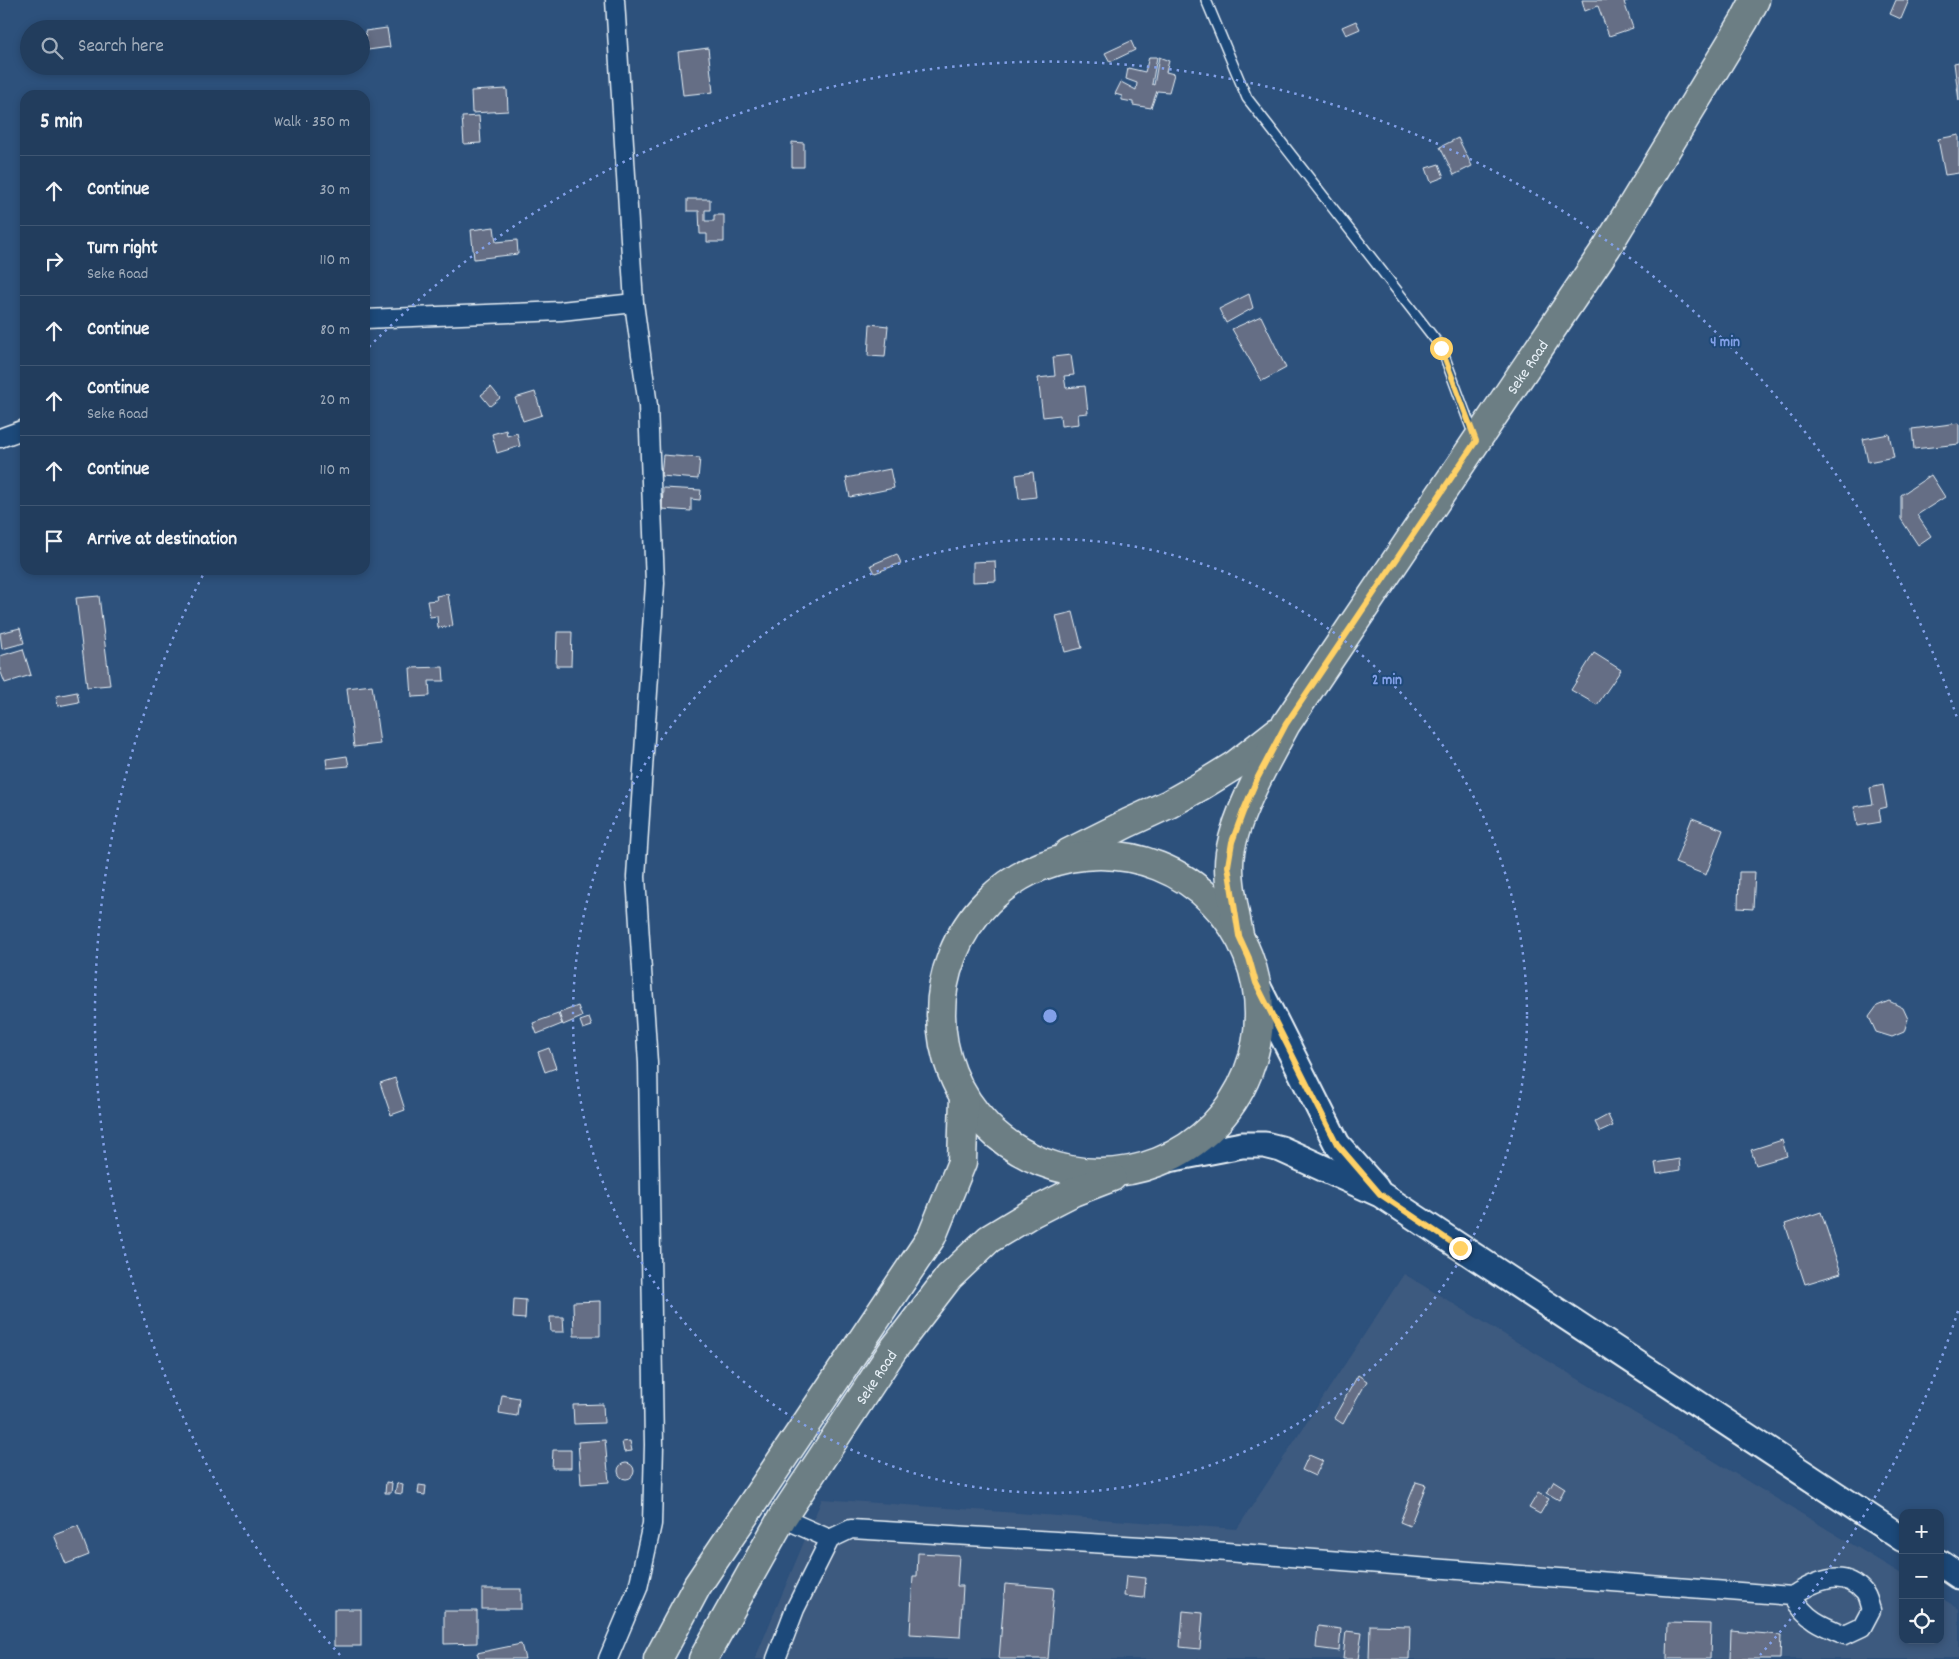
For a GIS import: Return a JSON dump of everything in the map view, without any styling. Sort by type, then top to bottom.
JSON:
[{"type":"main road","name":"Seke Road","points":[[1286,724],[1607,247],[1755,0]]},
{"type":"main road","points":[[1052,861],[1169,804],[1201,786],[1235,764],[1286,724]]},
{"type":"main road","points":[[1239,936],[1228,866],[1232,842],[1257,779],[1286,724]]},
{"type":"main road","name":"Seke Road","points":[[1088,854],[1124,856],[1158,865],[1190,882],[1218,906],[1239,936],[1249,958],[1256,983],[1259,1018],[1254,1053],[1243,1086],[1224,1115],[1199,1140],[1170,1158],[1148,1167],[1125,1172],[1093,1174],[1062,1170],[1033,1159],[1006,1143],[983,1122],[964,1097],[950,1068],[942,1036],[941,1004],[946,972],[957,942],[974,915],[996,892],[1023,874],[1052,861],[1088,854]]},
{"type":"main road","name":"Seke Road","points":[[658,1659],[697,1586],[932,1236],[962,1162],[964,1097]]},
{"type":"main road","name":"Seke Road","points":[[703,1659],[782,1518],[893,1350],[949,1277],[989,1239],[1032,1213],[1073,1192],[1125,1172]]},
{"type":"street","points":[[608,1659],[638,1588],[652,1524],[654,1444],[648,1063],[636,877],[655,583],[648,406],[634,303],[615,0]]},
{"type":"street","points":[[370,319],[561,311],[634,303]]},
{"type":"street","points":[[0,438],[20,431]]},
{"type":"street","points":[[1256,983],[1337,1144],[1380,1194]]},
{"type":"street","points":[[1170,1158],[1242,1145],[1265,1145],[1280,1149],[1380,1194],[1899,1536]]},
{"type":"street","points":[[782,1518],[830,1539]]},
{"type":"street","points":[[776,1659],[795,1609],[830,1539],[852,1529],[1165,1547],[1792,1596]]},
{"type":"street","points":[[1944,1567],[1959,1576]]},
{"type":"lane","points":[[1206,0],[1247,98],[1441,348],[1476,441]]},
{"type":"shaded area","points":[[1404,1274],[1899,1573],[1899,1644],[1944,1644],[1944,1600],[1959,1609],[1959,1659],[755,1659],[822,1499],[1237,1529]]},
{"type":"building","points":[[1582,0],[1630,0],[1624,2],[1633,28],[1609,36],[1598,6],[1585,11]]},
{"type":"building","points":[[1896,0],[1909,0],[1901,19],[1890,14]]},
{"type":"building","points":[[1356,21],[1360,29],[1346,35],[1342,27]]},
{"type":"building","points":[[387,28],[390,47],[370,50],[370,30]]},
{"type":"building","points":[[1131,41],[1135,50],[1110,62],[1105,53]]},
{"type":"building","points":[[708,48],[713,92],[683,95],[678,52]]},
{"type":"building","points":[[1149,57],[1157,57],[1152,84],[1154,85],[1159,57],[1169,61],[1166,72],[1174,74],[1169,92],[1157,91],[1151,108],[1133,105],[1133,102],[1122,100],[1122,96],[1115,94],[1121,82],[1136,90],[1137,83],[1126,79],[1128,68],[1145,72]]},
{"type":"building","points":[[1959,62],[1959,101],[1954,63]]},
{"type":"building","points":[[507,89],[508,111],[472,113],[471,91]]},
{"type":"building","points":[[479,116],[481,143],[464,144],[462,117]]},
{"type":"building","points":[[1959,135],[1959,173],[1945,175],[1938,139]]},
{"type":"building","points":[[1458,138],[1472,166],[1454,175],[1440,147]]},
{"type":"building","points":[[792,142],[804,143],[804,167],[792,167]]},
{"type":"building","points":[[1439,164],[1444,177],[1431,182],[1426,168]]},
{"type":"building","points":[[687,199],[710,199],[710,210],[705,210],[705,221],[714,221],[714,215],[724,215],[724,242],[707,242],[707,234],[700,234],[699,211],[687,211]]},
{"type":"building","points":[[494,227],[496,242],[517,240],[518,254],[474,259],[471,230]]},
{"type":"building","points":[[1249,294],[1253,308],[1226,323],[1219,309]]},
{"type":"building","points":[[1261,316],[1286,368],[1262,381],[1232,329]]},
{"type":"building","points":[[870,324],[888,326],[885,357],[868,356]]},
{"type":"building","points":[[1071,355],[1074,375],[1064,376],[1066,388],[1085,386],[1088,413],[1078,414],[1079,424],[1061,426],[1060,415],[1043,417],[1038,378],[1055,376],[1053,357]]},
{"type":"building","points":[[491,387],[500,398],[490,406],[481,395]]},
{"type":"building","points":[[535,392],[542,415],[523,421],[515,398]]},
{"type":"building","points":[[1959,423],[1959,444],[1914,449],[1912,429]]},
{"type":"building","points":[[506,430],[507,436],[517,433],[520,446],[497,453],[492,434]]},
{"type":"building","points":[[1889,434],[1894,457],[1868,462],[1863,439]]},
{"type":"building","points":[[663,455],[700,458],[698,479],[661,476]]},
{"type":"building","points":[[890,469],[894,488],[850,497],[846,478]]},
{"type":"building","points":[[1033,472],[1036,497],[1019,499],[1016,475]]},
{"type":"building","points":[[1931,475],[1945,497],[1917,515],[1931,536],[1918,545],[1901,519],[1901,495]]},
{"type":"building","points":[[663,488],[701,490],[700,500],[691,499],[691,511],[662,509]]},
{"type":"building","points":[[897,554],[901,563],[875,573],[871,565]]},
{"type":"building","points":[[995,561],[996,581],[973,582],[973,562]]},
{"type":"building","points":[[448,594],[453,626],[438,628],[437,616],[430,617],[427,601],[437,600],[436,596]]},
{"type":"building","points":[[99,596],[110,685],[87,687],[76,598]]},
{"type":"building","points":[[1073,612],[1082,648],[1065,652],[1056,616]]},
{"type":"building","points":[[20,628],[24,643],[2,649],[0,633]]},
{"type":"building","points":[[557,632],[572,632],[571,666],[556,666]]},
{"type":"building","points":[[23,649],[31,675],[5,683],[0,670],[0,656]]},
{"type":"building","points":[[1594,653],[1621,670],[1597,705],[1571,690]]},
{"type":"building","points":[[443,667],[444,681],[429,681],[430,696],[412,697],[410,668]]},
{"type":"building","points":[[372,685],[380,744],[354,747],[347,688]]},
{"type":"building","points":[[77,692],[79,702],[58,706],[56,696]]},
{"type":"building","points":[[347,756],[349,766],[327,768],[326,759]]},
{"type":"building","points":[[1883,785],[1887,807],[1879,809],[1881,822],[1857,826],[1854,807],[1873,804],[1870,788]]},
{"type":"building","points":[[1692,818],[1723,830],[1706,875],[1675,863]]},
{"type":"building","points":[[1739,872],[1755,872],[1753,909],[1738,908]]},
{"type":"building","points":[[1889,1001],[1903,1008],[1908,1019],[1904,1032],[1892,1037],[1876,1032],[1869,1017],[1877,1006]]},
{"type":"building","points":[[578,1006],[582,1017],[563,1025],[559,1013]]},
{"type":"building","points":[[558,1014],[562,1024],[537,1034],[533,1023]]},
{"type":"building","points":[[589,1018],[592,1026],[583,1029],[580,1021]]},
{"type":"building","points":[[549,1048],[556,1068],[545,1072],[538,1052]]},
{"type":"building","points":[[395,1078],[405,1110],[391,1115],[380,1083]]},
{"type":"building","points":[[1608,1115],[1613,1126],[1600,1132],[1595,1122]]},
{"type":"building","points":[[1782,1140],[1787,1156],[1756,1165],[1751,1150]]},
{"type":"building","points":[[1679,1159],[1680,1170],[1657,1174],[1655,1163]]},
{"type":"building","points":[[1821,1212],[1841,1273],[1805,1284],[1785,1224]]},
{"type":"building","points":[[514,1299],[526,1300],[525,1319],[513,1318]]},
{"type":"building","points":[[600,1301],[600,1336],[574,1336],[573,1302]]},
{"type":"building","points":[[550,1317],[563,1317],[564,1332],[551,1332]]},
{"type":"building","points":[[1358,1375],[1367,1381],[1343,1424],[1334,1418]]},
{"type":"building","points":[[502,1395],[519,1398],[517,1416],[499,1413]]},
{"type":"building","points":[[603,1404],[604,1423],[574,1424],[573,1405]]},
{"type":"building","points":[[605,1440],[609,1482],[581,1484],[578,1442]]},
{"type":"building","points":[[630,1441],[632,1451],[624,1452],[622,1442]]},
{"type":"building","points":[[553,1450],[571,1450],[571,1468],[552,1468]]},
{"type":"building","points":[[1309,1455],[1323,1461],[1315,1476],[1302,1470]]},
{"type":"building","points":[[626,1463],[634,1471],[626,1479],[618,1471]]},
{"type":"building","points":[[1554,1481],[1565,1488],[1559,1500],[1547,1493]]},
{"type":"building","points":[[386,1482],[392,1483],[391,1493],[385,1493]]},
{"type":"building","points":[[1416,1482],[1426,1485],[1410,1526],[1400,1522]]},
{"type":"building","points":[[397,1483],[403,1484],[402,1494],[395,1493]]},
{"type":"building","points":[[419,1485],[426,1486],[425,1495],[418,1494]]},
{"type":"building","points":[[1538,1493],[1549,1499],[1540,1514],[1529,1508]]},
{"type":"building","points":[[78,1526],[89,1555],[66,1564],[54,1535]]},
{"type":"building","points":[[918,1553],[959,1555],[957,1586],[963,1586],[960,1637],[910,1634],[913,1576],[917,1576]]},
{"type":"building","points":[[1126,1576],[1146,1578],[1144,1598],[1124,1596]]},
{"type":"building","points":[[1005,1584],[1054,1588],[1048,1659],[999,1659]]},
{"type":"building","points":[[482,1589],[521,1589],[521,1609],[482,1609]]},
{"type":"building","points":[[334,1609],[361,1609],[361,1646],[334,1646]]},
{"type":"building","points":[[444,1611],[477,1611],[477,1643],[444,1644]]},
{"type":"building","points":[[1183,1611],[1203,1613],[1200,1649],[1180,1647]]},
{"type":"building","points":[[1668,1623],[1711,1624],[1710,1659],[1667,1659]]},
{"type":"building","points":[[1370,1625],[1410,1626],[1409,1659],[1369,1659]]},
{"type":"building","points":[[1318,1626],[1341,1629],[1339,1651],[1316,1648]]},
{"type":"building","points":[[1346,1631],[1362,1633],[1358,1659],[1343,1659]]},
{"type":"building","points":[[1731,1631],[1781,1635],[1780,1659],[1730,1659]]},
{"type":"building","points":[[521,1644],[525,1659],[479,1659],[477,1653]]},
{"type":"route","points":[[1441,348],[1476,441],[1286,724],[1257,779],[1243,812],[1232,842],[1228,866],[1239,936],[1249,958],[1256,983],[1337,1144],[1380,1194],[1460,1248]]}]
